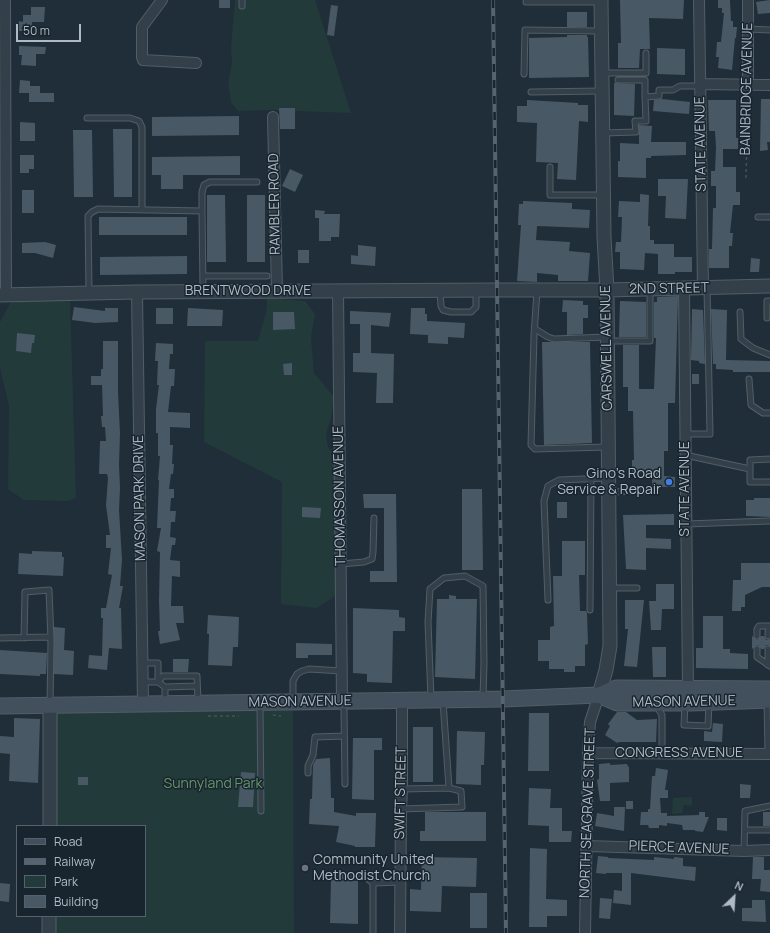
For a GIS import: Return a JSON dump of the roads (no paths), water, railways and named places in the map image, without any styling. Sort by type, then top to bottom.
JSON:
[{"type":"main road","name":"MASON AVENUE","points":[[0,706],[483,699],[599,695],[616,688],[686,696],[769,696]]},
{"type":"main road","name":"MASON AVENUE","points":[[599,695],[617,702],[660,703],[686,696],[709,702],[769,696]]},
{"type":"street","points":[[3,295],[5,0]]},
{"type":"street","points":[[162,0],[142,27],[143,60],[196,63]]},
{"type":"street","name":"STATE AVENUE","points":[[700,0],[705,289]]},
{"type":"street","name":"BAINBRIDGE AVENUE","points":[[748,0],[748,85]]},
{"type":"street","name":"CARSWELL AVENUE","points":[[599,695],[606,670],[610,646],[607,290],[601,1]]},
{"type":"street","points":[[701,85],[770,85]]},
{"type":"street","name":"RAMBLER ROAD","points":[[273,117],[277,291]]},
{"type":"street","name":"2ND STREET","points":[[497,290],[650,290],[770,286]]},
{"type":"street","name":"STATE AVENUE","points":[[684,289],[686,696]]},
{"type":"street","name":"BRENTWOOD DRIVE","points":[[3,295],[137,292],[497,290]]},
{"type":"street","name":"THOMASSON AVENUE","points":[[338,291],[342,701]]},
{"type":"street","name":"MASON PARK DRIVE","points":[[137,292],[143,704]]},
{"type":"street","name":"NORTH SEAGRAVE STREET","points":[[585,933],[588,753],[590,722],[599,695]]},
{"type":"street","name":"SWIFT STREET","points":[[400,933],[402,700]]},
{"type":"street","points":[[50,706],[50,825]]},
{"type":"street","name":"CONGRESS AVENUE","points":[[588,753],[769,754]]},
{"type":"street","name":"PIERCE AVENUE","points":[[587,846],[770,850]]},
{"type":"street","points":[[49,933],[50,917]]},
{"type":"lane","points":[[242,0],[242,6]]},
{"type":"lane","points":[[526,2],[601,1]]},
{"type":"lane","points":[[524,74],[524,30],[602,31]]},
{"type":"lane","points":[[748,30],[770,30]]},
{"type":"lane","points":[[602,73],[646,73],[646,53]]},
{"type":"lane","points":[[603,133],[636,132],[635,120],[646,120],[645,80],[618,80]]},
{"type":"lane","points":[[645,97],[659,96],[659,90],[673,90],[680,86],[701,85]]},
{"type":"lane","points":[[531,92],[602,92]]},
{"type":"lane","points":[[87,118],[130,118],[138,121],[142,127],[142,210]]},
{"type":"lane","points":[[550,167],[550,195],[604,195]]},
{"type":"lane","points":[[203,292],[202,192],[204,185],[210,182],[257,182]]},
{"type":"lane","points":[[89,293],[88,216],[92,212],[98,209],[202,211]]},
{"type":"lane","points":[[758,217],[770,217]]},
{"type":"lane","points":[[203,276],[267,276]]},
{"type":"lane","points":[[685,434],[710,434],[705,289]]},
{"type":"lane","points":[[440,290],[442,308],[446,311],[452,312],[473,311],[476,307],[476,290]]},
{"type":"lane","points":[[537,290],[531,445],[535,449],[608,447]]},
{"type":"lane","points":[[535,329],[554,339],[650,341],[650,290]]},
{"type":"lane","points":[[767,318],[767,301],[770,301]]},
{"type":"lane","points":[[740,312],[741,339],[753,348],[770,355]]},
{"type":"lane","points":[[749,379],[751,405],[763,413],[770,413]]},
{"type":"lane","points":[[685,455],[750,469]]},
{"type":"lane","points":[[770,459],[750,460],[750,482],[770,482]]},
{"type":"lane","points":[[548,600],[544,501],[548,486],[559,480],[608,478]]},
{"type":"lane","points":[[590,610],[591,479]]},
{"type":"lane","points":[[608,492],[644,492]]},
{"type":"lane","points":[[341,564],[364,562],[372,559],[374,518]]},
{"type":"lane","points":[[686,524],[770,521]]},
{"type":"lane","points":[[449,788],[428,622],[430,589],[444,578],[465,576],[483,586],[483,699]]},
{"type":"lane","points":[[609,588],[637,588]]},
{"type":"lane","points":[[24,638],[25,592],[49,590],[51,640],[50,706]]},
{"type":"lane","points":[[757,636],[757,628],[760,626],[770,626]]},
{"type":"lane","points":[[0,638],[48,637],[51,640]]},
{"type":"lane","points":[[757,649],[757,658],[769,665]]},
{"type":"lane","points":[[768,649],[769,665]]},
{"type":"lane","points":[[143,663],[158,663],[158,682]]},
{"type":"lane","points":[[293,702],[293,681],[297,674],[309,669],[342,671]]},
{"type":"lane","points":[[158,682],[163,676],[197,676],[198,704]]},
{"type":"lane","points":[[143,682],[158,682],[165,687],[197,686]]},
{"type":"lane","points":[[165,687],[165,704]]},
{"type":"lane","points":[[686,696],[684,725],[708,726],[709,702]]},
{"type":"lane","points":[[769,696],[769,754]]},
{"type":"lane","points":[[342,701],[344,710],[345,784]]},
{"type":"lane","points":[[260,703],[261,811]]},
{"type":"lane","points":[[660,703],[662,715],[662,753]]},
{"type":"lane","points":[[308,773],[308,766],[313,755],[315,737],[344,736]]},
{"type":"lane","points":[[401,808],[462,807],[461,791],[449,788],[402,789]]},
{"type":"lane","points":[[744,850],[745,811],[770,806]]},
{"type":"lane","points":[[745,830],[770,830]]},
{"type":"lane","points":[[345,876],[365,877],[374,883],[400,882]]},
{"type":"lane","points":[[373,933],[374,883]]},
{"type":"railway","points":[[493,0],[506,933]]},
{"type":"place","name":"Gino’s Road Service & Repair","points":[[669,482]]},
{"type":"place","name":"Community United Methodist Church","points":[[305,868]]},
{"type":"park label","name":"Sunnyland Park","points":[[213,784]]}]
